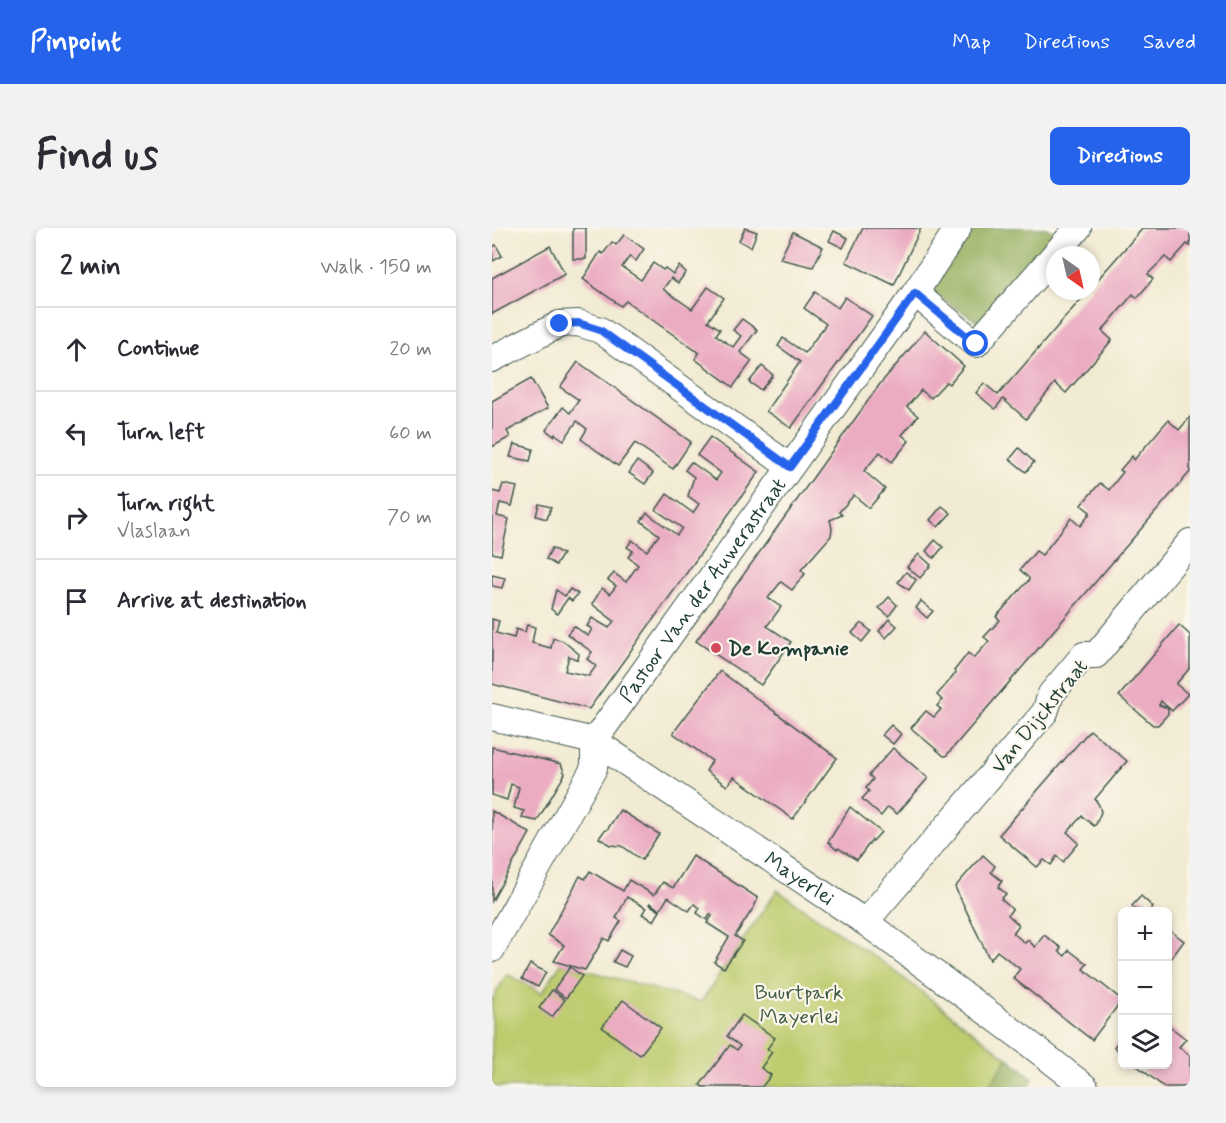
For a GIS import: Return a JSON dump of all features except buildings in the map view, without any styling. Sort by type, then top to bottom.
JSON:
[{"type":"street","name":"Pastoor Van der Auwerastraat","points":[[594,741],[915,293],[958,228]]},
{"type":"street","points":[[915,293],[976,344],[1078,228]]},
{"type":"street","points":[[492,359],[560,324],[578,323],[600,330],[790,467]]},
{"type":"street","name":"Van Dijckstraat","points":[[865,922],[1045,712],[1051,694],[1084,655],[1096,655],[1190,542]]},
{"type":"street","name":"Mayerlei","points":[[492,717],[594,741],[865,922],[1085,1087]]},
{"type":"street","points":[[492,949],[594,768],[594,741]]},
{"type":"green space","points":[[982,228],[1046,228],[1062,237],[1054,246],[1046,246],[1046,255],[983,325],[930,291],[971,233]]},
{"type":"green space","name":"Buurtpark Mayerlei","points":[[777,890],[888,966],[1033,1078],[1028,1087],[492,1087],[492,1000],[507,974],[542,993],[561,963],[701,1002]]},
{"type":"green space","points":[[1008,1058],[1033,1078],[1028,1087],[988,1087]]},
{"type":"place","name":"De Kompanie","points":[[716,648]]},
{"type":"route","points":[[560,324],[578,323],[600,330],[790,467],[915,293],[976,344]]}]
